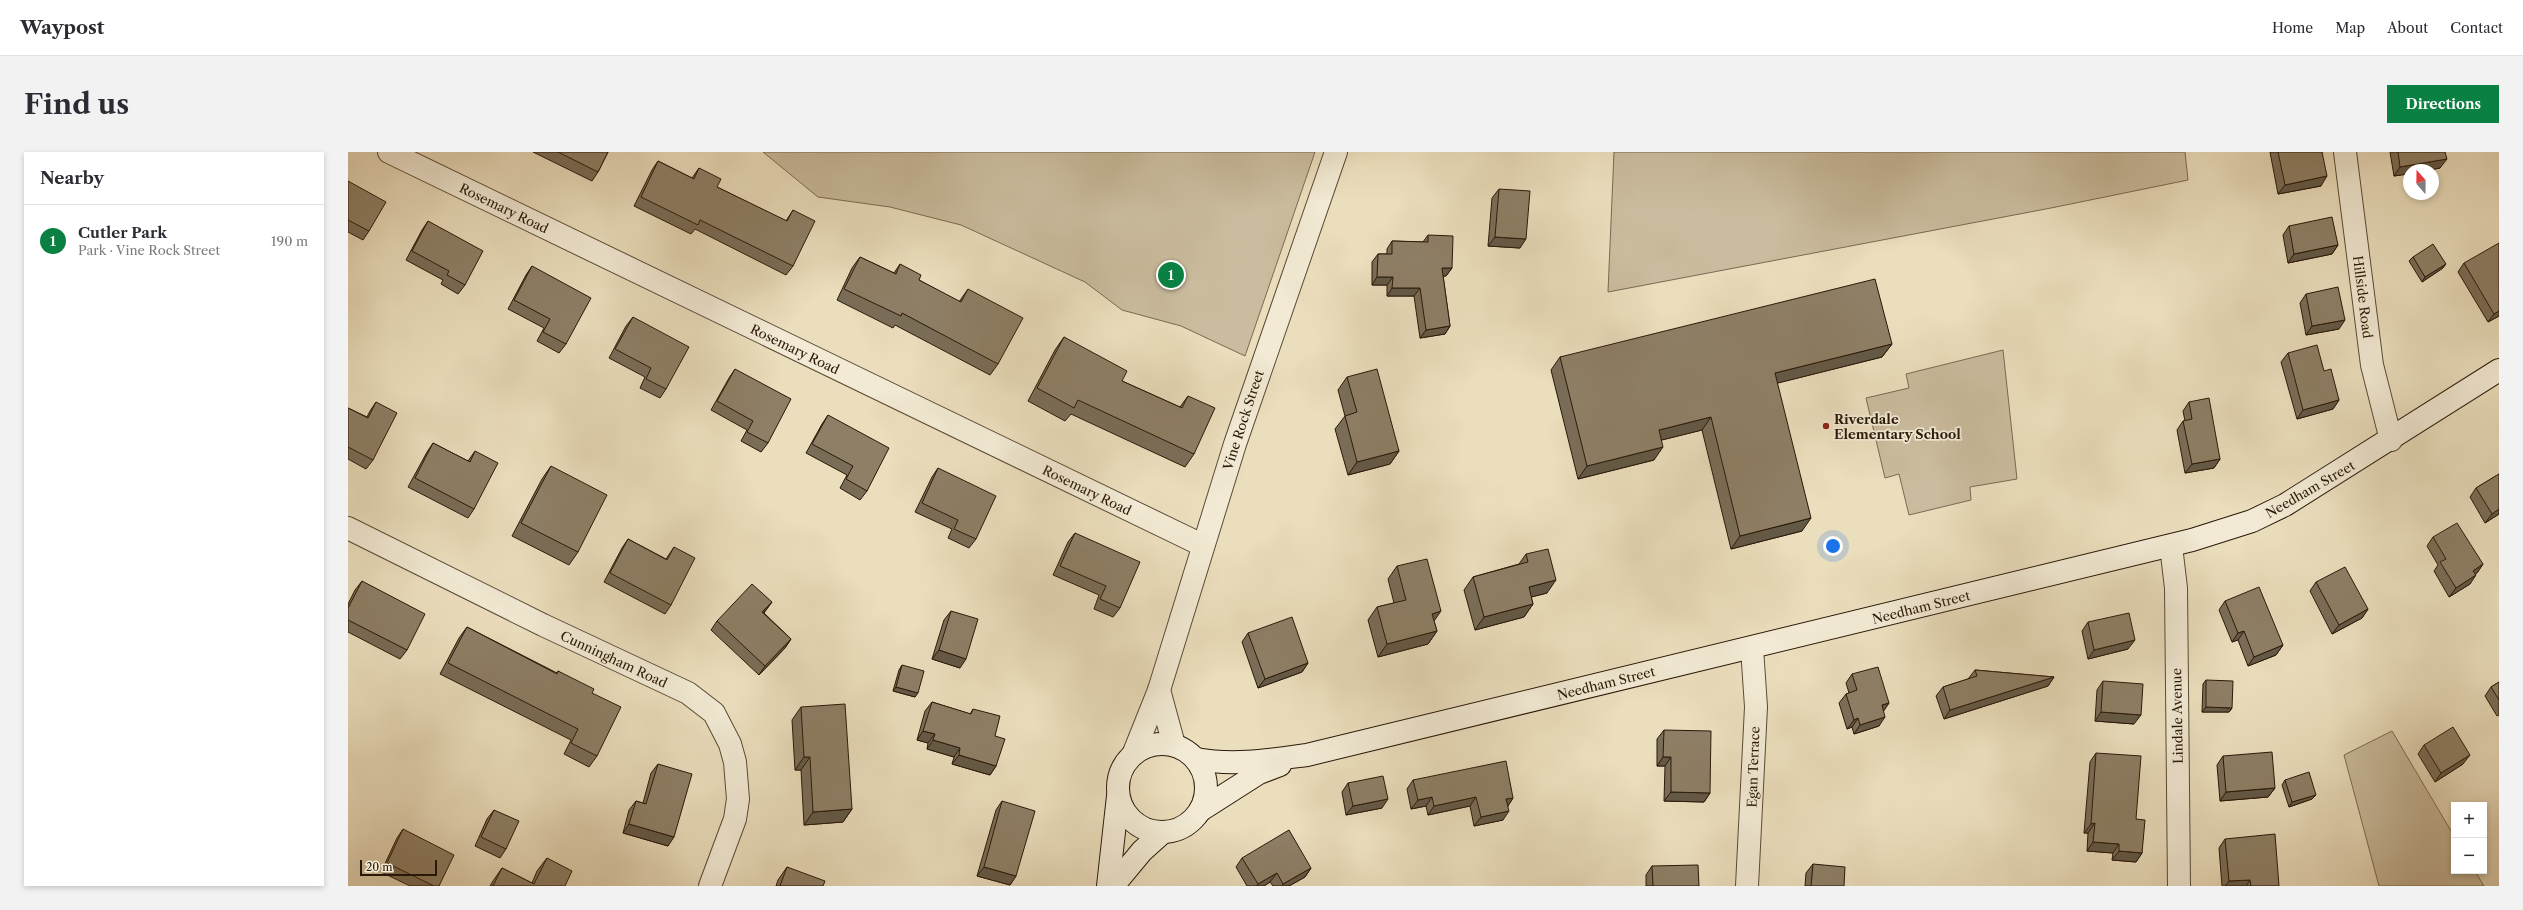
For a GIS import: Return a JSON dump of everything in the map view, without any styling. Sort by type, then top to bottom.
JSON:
[{"type":"street","name":"Rosemary Road","points":[[389,152],[1202,545]]},
{"type":"street","name":"Vine Rock Street","points":[[1133,755],[1159,690],[1202,545],[1336,152]]},
{"type":"street","name":"Hillside Road","points":[[2345,152],[2372,365],[2391,440]]},
{"type":"street","name":"Needham Street","points":[[1196,759],[1220,763],[1246,762],[1307,755],[2171,546],[2252,521],[2285,505],[2391,440],[2499,370]]},
{"type":"street","name":"Cunningham Road","points":[[348,528],[543,625],[688,693],[714,713],[730,744],[735,762],[738,799],[732,826],[710,886]]},
{"type":"street","name":"Lindale Avenue","points":[[2171,546],[2176,588],[2179,886]]},
{"type":"street","name":"Egan Terrace","points":[[1747,886],[1756,707],[1752,648]]},
{"type":"street","points":[[1159,690],[1174,745]]},
{"type":"street","points":[[1108,886],[1118,795],[1121,773],[1133,755],[1146,747],[1160,744],[1174,745],[1186,750],[1196,759],[1203,771],[1206,784],[1206,797],[1201,810],[1185,827],[1162,833],[1149,831],[1128,818],[1118,795]]},
{"type":"street","name":"Needham Street","points":[[1201,810],[1259,773],[1307,755]]},
{"type":"street","points":[[1113,886],[1142,851],[1162,833]]},
{"type":"shaded area","points":[[763,152],[1315,152],[1245,356],[1181,326],[1122,310],[1085,282],[961,225],[890,207],[818,197]]},
{"type":"shaded area","points":[[1614,152],[2185,152],[2188,180],[2051,208],[1608,292]]},
{"type":"shaded area","points":[[2003,350],[2017,479],[1970,487],[1971,500],[1909,515],[1899,474],[1885,478],[1866,398],[1909,388],[1906,374]]},
{"type":"shaded area","points":[[2392,731],[2451,831],[2451,874],[2477,874],[2484,886],[2379,886],[2344,755]]},
{"type":"building","points":[[558,152],[608,152],[598,172]]},
{"type":"building","points":[[2278,152],[2322,152],[2327,176],[2285,185]]},
{"type":"building","points":[[2398,152],[2445,152],[2447,159],[2418,164],[2403,164],[2403,166],[2400,167]]},
{"type":"building","points":[[658,161],[694,179],[699,168],[721,179],[717,187],[787,221],[793,210],[815,221],[793,266],[700,220],[698,225],[641,197]]},
{"type":"building","points":[[348,181],[386,202],[369,231],[348,220]]},
{"type":"building","points":[[1499,189],[1530,191],[1526,239],[1495,237]]},
{"type":"building","points":[[2332,217],[2338,245],[2294,254],[2289,226]]},
{"type":"building","points":[[428,221],[483,251],[465,285],[447,275],[449,271],[412,251]]},
{"type":"building","points":[[1428,235],[1453,236],[1452,268],[1442,268],[1450,326],[1426,330],[1420,288],[1392,288],[1393,277],[1377,277],[1378,254],[1392,254],[1392,241],[1428,242]]},
{"type":"building","points":[[2499,243],[2499,311],[2494,314],[2464,263]]},
{"type":"building","points":[[2433,244],[2446,264],[2425,277],[2413,257]]},
{"type":"building","points":[[860,257],[896,274],[900,264],[921,275],[919,280],[961,302],[968,289],[1023,318],[998,364],[902,313],[901,316],[844,289]]},
{"type":"building","points":[[532,266],[591,298],[566,344],[543,332],[550,319],[514,300]]},
{"type":"building","points":[[1875,279],[1892,344],[1775,373],[1811,518],[1740,536],[1711,417],[1659,430],[1663,447],[1587,466],[1560,357]]},
{"type":"building","points":[[2338,287],[2345,320],[2312,326],[2306,294]]},
{"type":"building","points":[[633,317],[689,347],[666,389],[646,379],[651,368],[615,349]]},
{"type":"building","points":[[1064,337],[1127,371],[1122,381],[1182,408],[1188,396],[1215,408],[1194,454],[1078,400],[1074,408],[1037,388]]},
{"type":"building","points":[[2317,345],[2324,371],[2331,369],[2339,400],[2303,410],[2288,353]]},
{"type":"building","points":[[735,369],[791,399],[768,443],[747,432],[753,421],[717,401]]},
{"type":"building","points":[[1377,369],[1399,451],[1357,462],[1345,416],[1357,412],[1347,377]]},
{"type":"building","points":[[2209,398],[2220,459],[2192,464],[2183,421],[2192,419],[2189,402]]},
{"type":"building","points":[[376,402],[397,413],[373,460],[348,447],[348,408],[368,418]]},
{"type":"building","points":[[828,415],[889,448],[867,491],[846,479],[853,466],[812,444]]},
{"type":"building","points":[[433,443],[470,462],[475,451],[498,463],[474,509],[415,478]]},
{"type":"building","points":[[551,466],[607,495],[578,552],[521,523]]},
{"type":"building","points":[[938,468],[996,496],[976,539],[954,529],[958,520],[922,503]]},
{"type":"building","points":[[2499,474],[2499,509],[2492,514],[2476,488]]},
{"type":"building","points":[[2457,523],[2483,564],[2473,571],[2476,575],[2456,588],[2440,562],[2446,559],[2433,537]]},
{"type":"building","points":[[1075,533],[1140,562],[1120,608],[1100,599],[1106,586],[1060,566]]},
{"type":"building","points":[[628,539],[667,560],[674,547],[695,558],[671,605],[610,573]]},
{"type":"building","points":[[1548,549],[1556,580],[1529,587],[1533,604],[1484,617],[1473,577],[1528,562],[1526,554]]},
{"type":"building","points":[[1427,559],[1441,611],[1432,614],[1437,631],[1387,644],[1377,607],[1406,600],[1397,566]]},
{"type":"building","points":[[2345,567],[2368,609],[2339,625],[2316,582]]},
{"type":"building","points":[[362,581],[425,614],[407,650],[348,620],[348,608]]},
{"type":"building","points":[[752,584],[772,602],[762,612],[791,639],[765,666],[717,621]]},
{"type":"building","points":[[2259,587],[2283,645],[2254,657],[2244,631],[2238,633],[2225,601]]},
{"type":"building","points":[[951,611],[978,619],[966,659],[939,650]]},
{"type":"building","points":[[2129,613],[2135,640],[2094,650],[2088,622]]},
{"type":"building","points":[[1292,617],[1308,663],[1265,679],[1248,633]]},
{"type":"building","points":[[467,627],[557,674],[558,671],[594,689],[592,693],[621,707],[597,756],[571,743],[578,729],[448,663]]},
{"type":"building","points":[[902,665],[924,671],[918,693],[896,687]]},
{"type":"building","points":[[1878,667],[1889,703],[1882,705],[1885,717],[1860,725],[1858,718],[1854,720],[1846,694],[1857,690],[1852,674]]},
{"type":"building","points":[[1975,670],[2054,677],[1950,710],[1943,687],[1977,676]]},
{"type":"building","points":[[2206,680],[2233,681],[2232,708],[2206,707]]},
{"type":"building","points":[[2103,681],[2143,684],[2141,715],[2101,712]]},
{"type":"building","points":[[2499,682],[2499,700],[2491,687]]},
{"type":"building","points":[[932,702],[971,714],[973,709],[1000,716],[995,736],[1005,739],[996,766],[959,755],[960,748],[933,740],[935,734],[923,731]]},
{"type":"building","points":[[845,704],[852,809],[813,812],[810,757],[804,757],[801,707]]},
{"type":"building","points":[[2453,727],[2470,755],[2441,773],[2424,745]]},
{"type":"building","points":[[1664,730],[1711,731],[1710,793],[1671,792],[1671,757],[1663,757]]},
{"type":"building","points":[[2272,752],[2275,788],[2226,792],[2223,756]]},
{"type":"building","points":[[2096,753],[2141,756],[2136,819],[2145,820],[2142,853],[2119,851],[2119,844],[2093,842],[2095,823],[2091,824]]},
{"type":"building","points":[[1506,761],[1513,798],[1506,799],[1509,811],[1481,817],[1476,797],[1434,806],[1432,797],[1418,800],[1413,780]]},
{"type":"building","points":[[658,764],[692,774],[674,837],[629,824],[636,801],[646,804]]},
{"type":"building","points":[[2309,772],[2316,795],[2292,802],[2285,780]]},
{"type":"building","points":[[1383,776],[1388,799],[1353,806],[1348,783]]},
{"type":"building","points":[[1002,801],[1035,811],[1016,876],[984,867]]},
{"type":"building","points":[[494,810],[519,821],[506,849],[481,837]]},
{"type":"building","points":[[403,829],[454,855],[439,886],[434,886],[387,863]]},
{"type":"building","points":[[1289,830],[1311,868],[1283,884],[1277,873],[1258,884],[1242,858]]},
{"type":"building","points":[[2275,834],[2279,886],[2251,886],[2250,880],[2229,881],[2225,839]]},
{"type":"building","points":[[547,858],[572,871],[565,886],[493,886],[502,868],[534,884]]},
{"type":"building","points":[[1813,864],[1845,867],[1844,886],[1811,886]]},
{"type":"building","points":[[1698,865],[1699,886],[1653,886],[1652,866]]},
{"type":"building","points":[[787,867],[825,881],[823,886],[780,886]]},
{"type":"place","name":"Cutler Park","points":[[1171,275]]},
{"type":"place","name":"Riverdale Elementary School","points":[[1826,426]]}]
